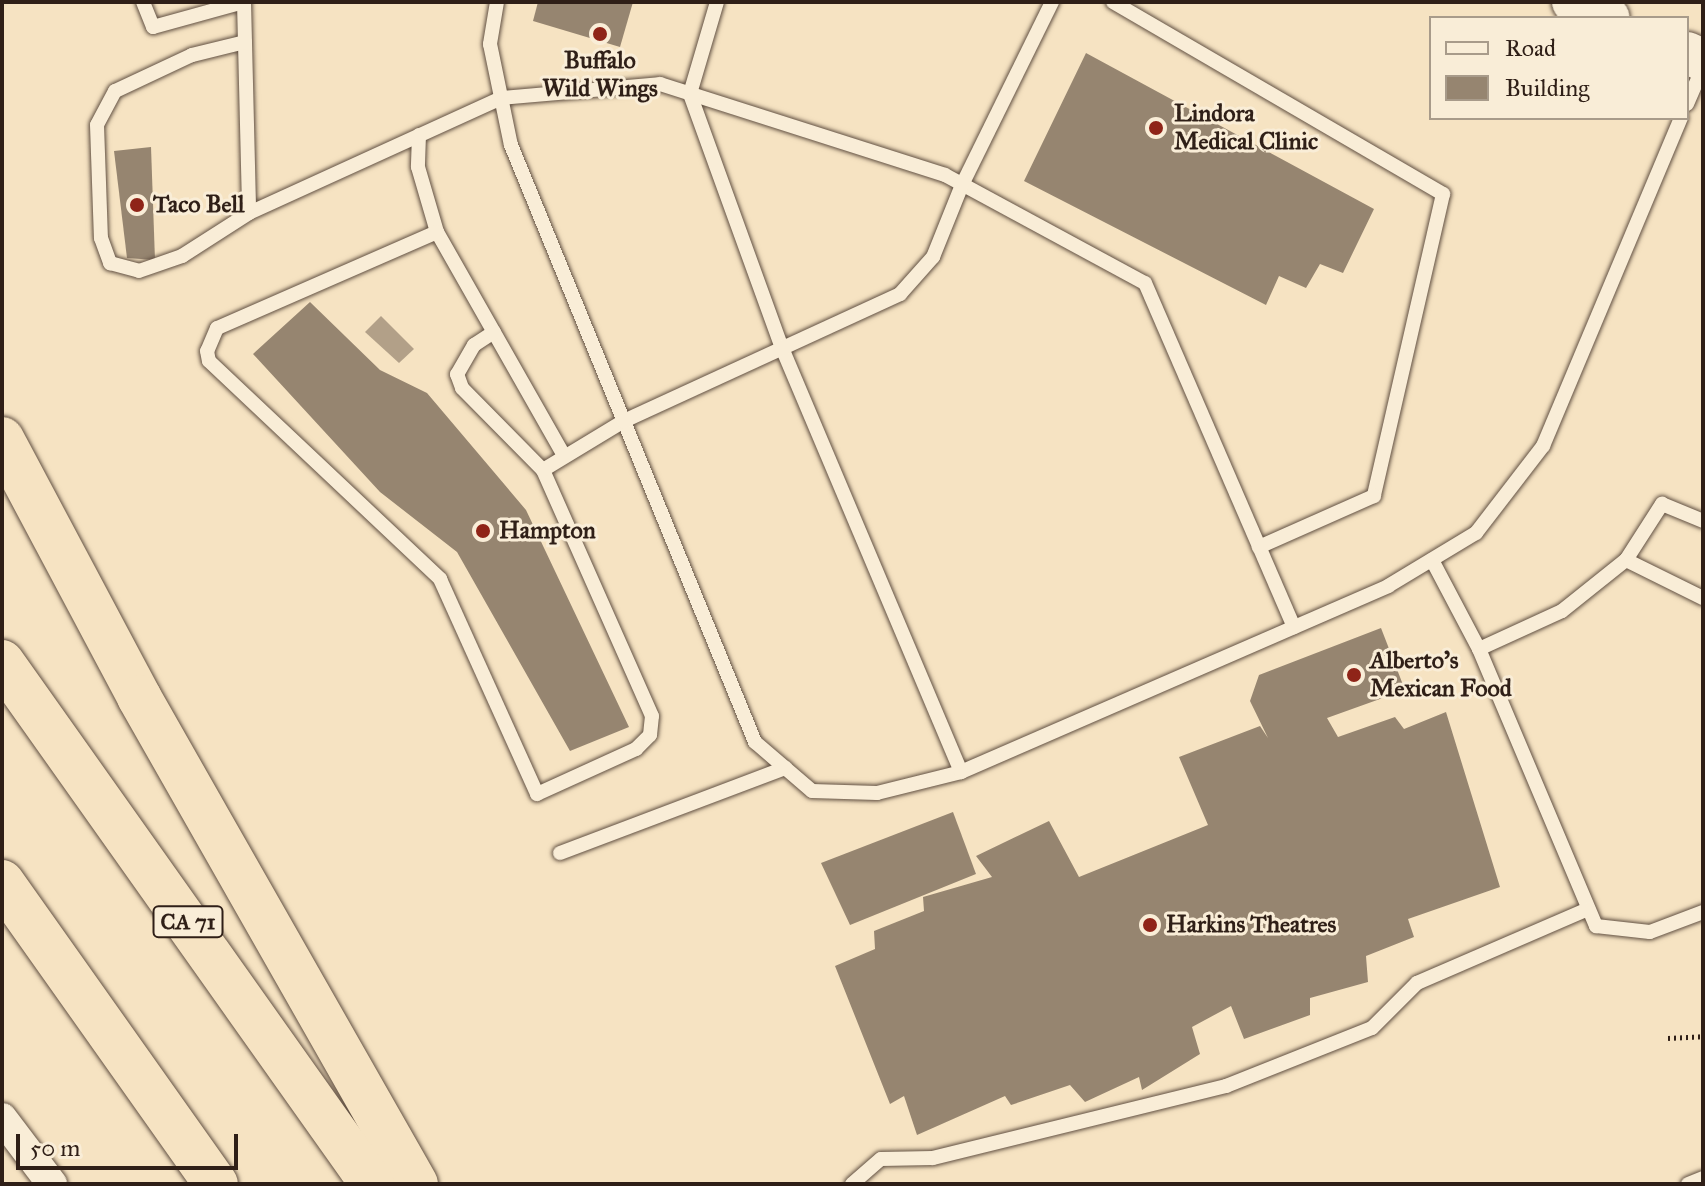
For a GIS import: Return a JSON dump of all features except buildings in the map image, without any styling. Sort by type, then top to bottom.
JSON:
[{"type":"highway","points":[[2,439],[139,697],[416,1184]]},
{"type":"highway","name":"CA 71","points":[[2,662],[372,1184]]},
{"type":"highway","points":[[2,882],[216,1184]]},
{"type":"main road","points":[[1573,2],[1604,16]]},
{"type":"street","points":[[2,1118],[52,1184]]},
{"type":"lane","points":[[143,2],[153,27],[244,2],[249,213]]},
{"type":"lane","points":[[497,2],[490,44],[511,145],[755,742],[812,791],[877,793],[961,772],[1388,586],[1476,533],[1543,446],[1680,120]]},
{"type":"lane","points":[[717,2],[690,94],[782,348],[961,772]]},
{"type":"lane","points":[[543,470],[563,454],[624,421],[900,294],[933,257],[962,185],[1052,2]]},
{"type":"lane","points":[[1113,2],[1443,194],[1374,496],[1259,547]]},
{"type":"lane","points":[[245,42],[192,55],[115,91],[97,125],[101,238],[110,263],[139,271],[182,256],[249,213],[501,98],[660,84],[962,185],[1145,283],[1294,627]]},
{"type":"lane","points":[[1689,99],[1703,67]]},
{"type":"lane","points":[[419,135],[418,167],[437,232],[563,454]]},
{"type":"lane","points":[[437,232],[217,328],[207,351],[209,361],[440,579],[537,794],[636,749],[650,735],[652,716],[543,470],[462,388],[457,374],[474,345],[494,332]]},
{"type":"lane","points":[[1479,649],[1562,611],[1626,560],[1662,504],[1703,521]]},
{"type":"lane","points":[[1432,560],[1479,649],[1596,926],[1650,932],[1703,912]]},
{"type":"lane","points":[[1626,560],[1703,598]]},
{"type":"lane","points":[[560,853],[785,768]]},
{"type":"lane","points":[[852,1184],[881,1159],[933,1158],[1226,1086],[1372,1028],[1417,983],[1588,909]]},
{"type":"lane","points":[[1688,1184],[1703,1178]]},
{"type":"path","points":[[1668,1038],[1703,1036]]},
{"type":"shaded area","points":[[381,316],[414,349],[399,363],[365,332]]},
{"type":"place","name":"Buffalo Wild Wings","points":[[600,34]]},
{"type":"place","name":"Lindora Medical Clinic","points":[[1156,128]]},
{"type":"place","name":"Taco Bell","points":[[137,205]]},
{"type":"place","name":"Hampton","points":[[483,531]]},
{"type":"place","name":"Alberto's Mexican Food","points":[[1354,675]]},
{"type":"place","name":"Harkins Theatres","points":[[1150,925]]}]
